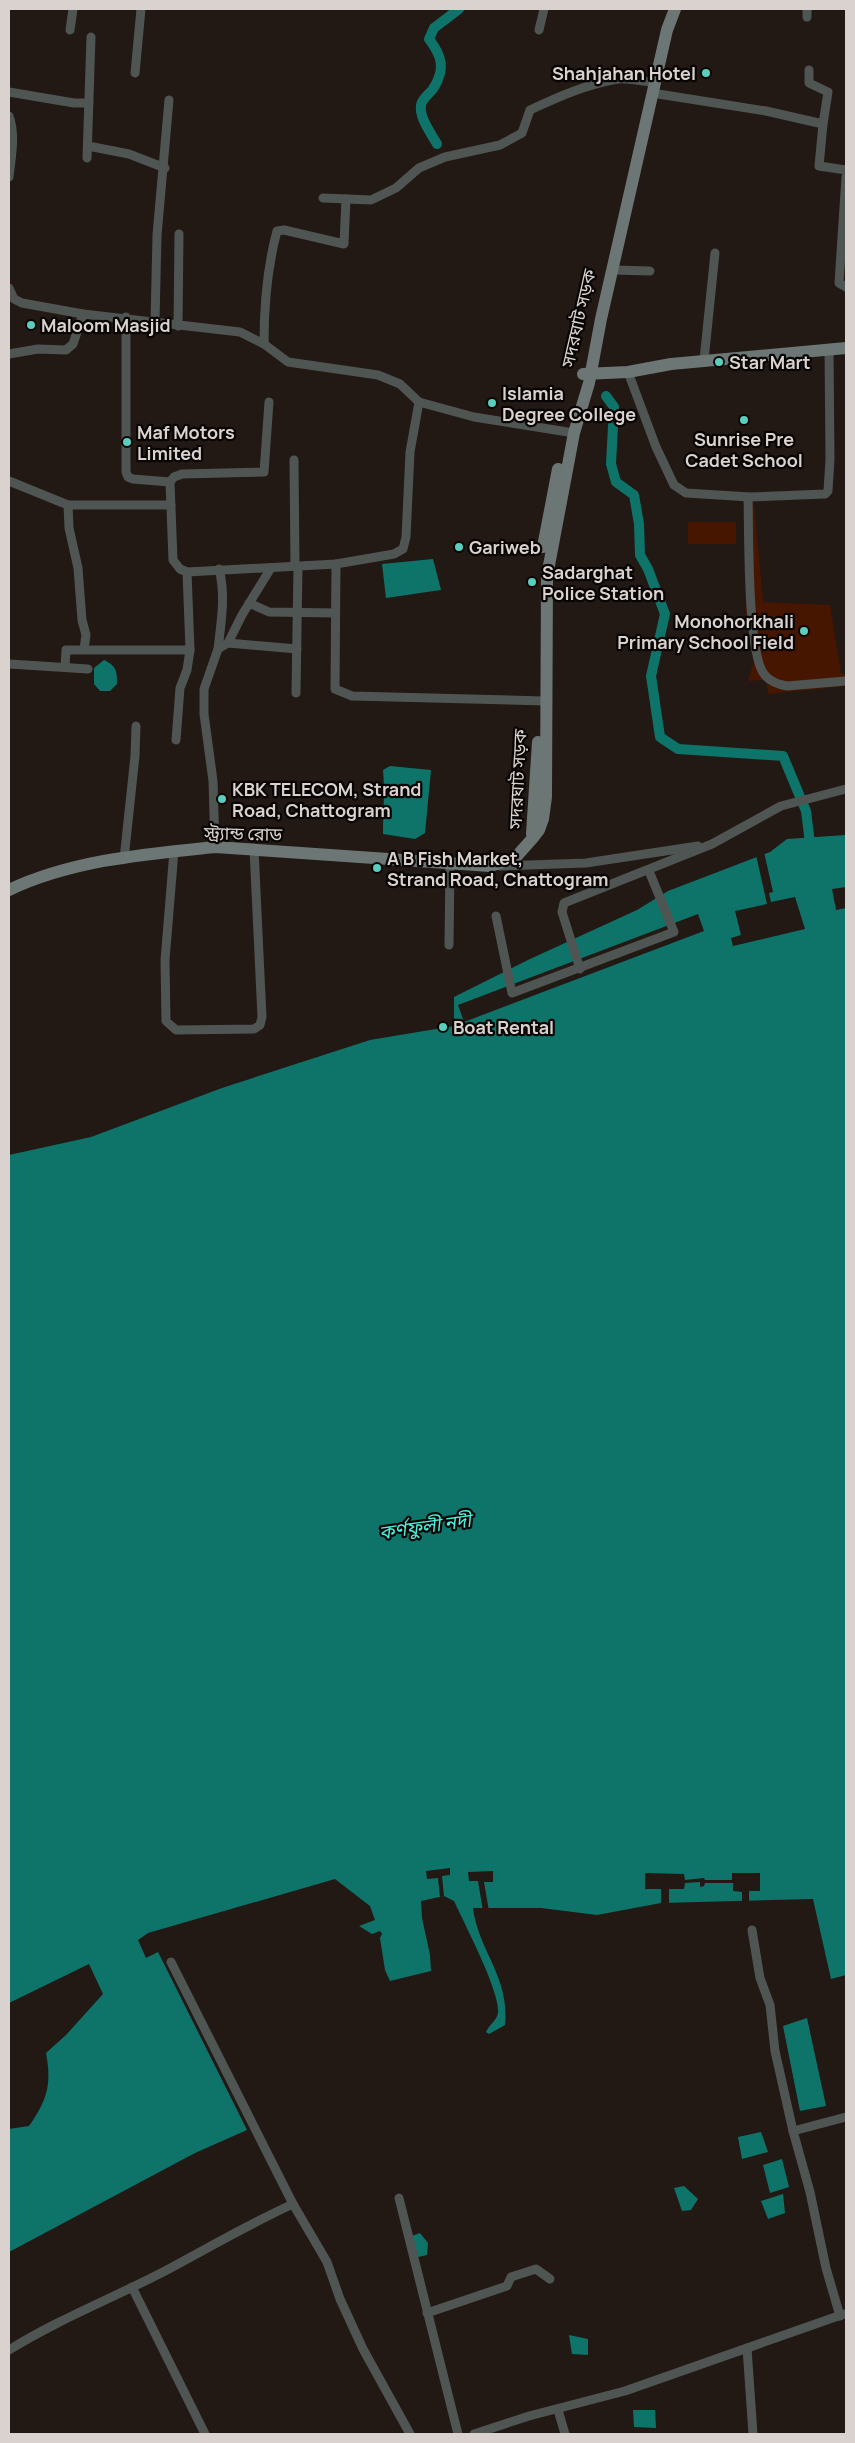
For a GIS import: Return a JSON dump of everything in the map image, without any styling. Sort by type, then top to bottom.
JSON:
[{"type":"main road","name":"সদরঘাট সড়ক","points":[[532,839],[539,830],[543,819],[546,797],[541,701],[547,576],[570,432],[587,374],[613,270],[662,28],[669,9]]},
{"type":"main road","name":"সদরঘাট সড়ক","points":[[587,374],[651,88],[667,30],[675,9]]},
{"type":"main road","points":[[587,374],[628,372],[704,360],[846,348]]},
{"type":"main road","name":"স্ট্র্যান্ড রোড","points":[[9,890],[65,868],[174,851],[215,847],[490,866],[515,858],[532,839]]},
{"type":"street","points":[[70,30],[73,9]]},
{"type":"street","points":[[136,72],[141,9]]},
{"type":"street","points":[[539,30],[544,9]]},
{"type":"street","points":[[87,158],[91,37]]},
{"type":"street","points":[[809,70],[809,83],[828,92],[819,166],[846,170]]},
{"type":"street","points":[[323,198],[371,200],[378,198],[396,188],[419,168],[445,156],[500,145],[522,134],[530,110],[575,90],[620,79],[651,88],[823,124]]},
{"type":"street","points":[[9,92],[74,103],[89,103]]},
{"type":"street","points":[[154,322],[157,235],[165,168],[169,100]]},
{"type":"street","points":[[9,116],[12,123],[9,177]]},
{"type":"street","points":[[88,146],[130,154],[165,168]]},
{"type":"street","points":[[846,177],[839,283],[846,287]]},
{"type":"street","points":[[264,344],[265,301],[272,249],[277,231],[284,230],[344,244],[346,199]]},
{"type":"street","points":[[178,326],[179,234]]},
{"type":"street","points":[[704,360],[715,253]]},
{"type":"street","points":[[613,270],[650,271]]},
{"type":"street","points":[[9,288],[14,299],[22,303],[83,314],[126,317],[178,326],[240,332],[264,344],[288,362],[378,375],[400,384],[419,402],[474,417],[570,432]]},
{"type":"street","points":[[9,354],[38,349],[66,350],[73,344],[83,314]]},
{"type":"street","points":[[126,317],[126,472],[128,477],[133,479],[170,482]]},
{"type":"street","points":[[628,372],[656,447],[674,485],[686,493],[748,497],[827,493],[830,459],[829,349]]},
{"type":"street","points":[[269,402],[264,472],[182,474],[174,477],[170,482],[173,560],[180,569],[187,572],[336,564],[394,554],[403,549],[406,538],[410,452],[419,402]]},
{"type":"street","points":[[294,460],[298,614],[296,694]]},
{"type":"street","points":[[9,481],[68,505],[171,505]]},
{"type":"street","points":[[748,497],[753,629],[760,666],[764,674],[780,685],[846,681]]},
{"type":"street","points":[[68,505],[69,528],[78,568],[82,620],[86,635],[84,649]]},
{"type":"street","points":[[336,564],[335,689],[352,696],[541,701]]},
{"type":"street","points":[[218,649],[228,643],[249,603],[271,568]]},
{"type":"street","points":[[215,847],[213,781],[204,714],[204,689],[218,649],[222,609],[222,580],[219,570]]},
{"type":"street","points":[[176,740],[180,688],[187,670],[190,650],[187,572]]},
{"type":"street","points":[[249,603],[269,612],[298,614],[335,613]]},
{"type":"street","points":[[228,643],[297,649]]},
{"type":"street","points":[[65,667],[65,650],[190,650]]},
{"type":"street","points":[[9,664],[88,669]]},
{"type":"street","points":[[124,859],[135,756],[136,726]]},
{"type":"street","points":[[580,968],[562,912],[564,903],[649,871],[712,844],[782,806],[846,789]]},
{"type":"street","points":[[490,866],[586,863],[712,844]]},
{"type":"street","points":[[174,851],[165,960],[166,1021],[176,1030],[237,1030],[254,1029],[260,1025],[262,1017],[254,849]]},
{"type":"street","points":[[449,945],[450,863]]},
{"type":"street","points":[[496,916],[512,993],[674,932],[652,883],[649,871]]},
{"type":"street","points":[[474,2434],[529,2416],[558,2410],[625,2391],[843,2315],[826,2268],[810,2192],[793,2131],[775,2052],[770,2005],[760,1978],[752,1930]]},
{"type":"street","points":[[172,1962],[294,2204],[327,2262],[340,2299],[362,2350],[410,2434]]},
{"type":"street","points":[[793,2131],[846,2117]]},
{"type":"street","points":[[398,2198],[458,2434]]},
{"type":"street","points":[[9,2350],[48,2326],[132,2287],[207,2246],[294,2204]]},
{"type":"street","points":[[427,2313],[507,2286],[511,2277],[536,2269],[550,2279]]},
{"type":"street","points":[[132,2287],[205,2434]]},
{"type":"street","points":[[747,2348],[752,2434]]},
{"type":"street","points":[[558,2410],[565,2434]]},
{"type":"shaded area","points":[[745,503],[754,503],[763,602],[830,605],[841,674],[846,674],[846,686],[768,694],[766,680],[748,681],[756,653],[746,621]]},
{"type":"shaded area","points":[[688,522],[736,522],[736,544],[688,544]]},
{"type":"water","points":[[433,559],[441,590],[386,598],[382,564]]},
{"type":"water","points":[[104,660],[111,664],[116,672],[117,684],[110,691],[100,691],[94,684],[94,668]]},
{"type":"water","points":[[390,766],[431,770],[425,833],[415,839],[383,834],[383,770]]},
{"type":"water","name":"কর্ণফুলী নদী","points":[[846,835],[846,1975],[831,1979],[813,1899],[661,1903],[597,1915],[541,1908],[473,1908],[481,1937],[503,1992],[505,2025],[489,2034],[486,2032],[498,2013],[494,1990],[454,1901],[444,1896],[421,1901],[431,1971],[390,1981],[385,1970],[380,1938],[382,1934],[380,1931],[372,1934],[359,1926],[375,1920],[370,1906],[335,1879],[148,1933],[138,1940],[146,1958],[158,1952],[247,2130],[195,2153],[9,2252],[9,2129],[29,2126],[44,2100],[46,2092],[48,2064],[46,2053],[66,2035],[103,1994],[89,1964],[9,2003],[9,1155],[91,1137],[222,1088],[370,1040],[454,1026],[454,997],[530,959],[637,910],[668,891],[770,852],[787,839]]},
{"type":"water","points":[[807,2018],[826,2106],[800,2111],[783,2026]]},
{"type":"water","points":[[761,2132],[768,2152],[742,2159],[738,2137]]},
{"type":"water","points":[[782,2159],[789,2187],[770,2193],[763,2165]]},
{"type":"water","points":[[684,2186],[698,2199],[691,2210],[682,2211],[674,2188]]},
{"type":"water","points":[[783,2194],[785,2213],[768,2219],[761,2201]]},
{"type":"water","points":[[420,2233],[428,2243],[427,2255],[418,2257],[412,2236]]},
{"type":"water","points":[[569,2335],[588,2339],[588,2355],[572,2354]]},
{"type":"water","points":[[633,2410],[655,2410],[656,2428],[634,2427]]},
{"type":"pier","points":[[764,852],[773,892],[769,893],[771,902],[795,897],[805,929],[733,946],[731,938],[741,935],[735,911],[767,904],[756,855]]},
{"type":"pier","points":[[846,887],[846,908],[836,910],[832,889]]},
{"type":"pier","points":[[698,914],[704,931],[464,1022],[458,1005]]},
{"type":"pier","points":[[450,1868],[450,1875],[442,1876],[444,1896],[440,1897],[438,1878],[427,1879],[426,1871]]},
{"type":"pier","points":[[493,1871],[493,1882],[484,1882],[489,1911],[483,1911],[478,1881],[469,1881],[468,1872]]},
{"type":"pier","points":[[645,1873],[684,1874],[685,1880],[704,1878],[705,1880],[732,1880],[732,1873],[760,1873],[760,1891],[749,1891],[749,1903],[742,1903],[742,1892],[733,1891],[733,1883],[705,1883],[704,1886],[700,1887],[700,1882],[685,1883],[684,1889],[669,1889],[669,1905],[661,1905],[661,1889],[645,1889]]},
{"type":"waterway","points":[[437,144],[426,125],[421,110],[421,105],[437,82],[441,69],[437,51],[429,39],[434,28],[459,9]]},
{"type":"waterway","points":[[606,396],[614,407],[611,464],[616,482],[634,495],[639,524],[640,555],[648,569],[665,614],[651,676],[660,737],[678,749],[783,756],[806,811],[811,851]]},
{"type":"place","name":"Shahjahan Hotel","points":[[706,73]]},
{"type":"place","name":"Maloom Masjid","points":[[31,325]]},
{"type":"place","name":"Star Mart","points":[[719,362]]},
{"type":"place","name":"Islamia Degree College","points":[[492,403]]},
{"type":"place","name":"Sunrise Pre Cadet School","points":[[744,420]]},
{"type":"place","name":"Maf Motors Limited","points":[[127,442]]},
{"type":"place","name":"Gariweb","points":[[459,547]]},
{"type":"place","name":"Sadarghat Police Station","points":[[532,582]]},
{"type":"place","name":"Monohorkhali Primary School Field","points":[[804,631]]},
{"type":"place","name":"KBK TELECOM, Strand Road, Chattogram","points":[[222,799]]},
{"type":"place","name":"A B Fish Market, Strand Road, Chattogram","points":[[377,868]]},
{"type":"place","name":"Boat Rental","points":[[443,1027]]}]
